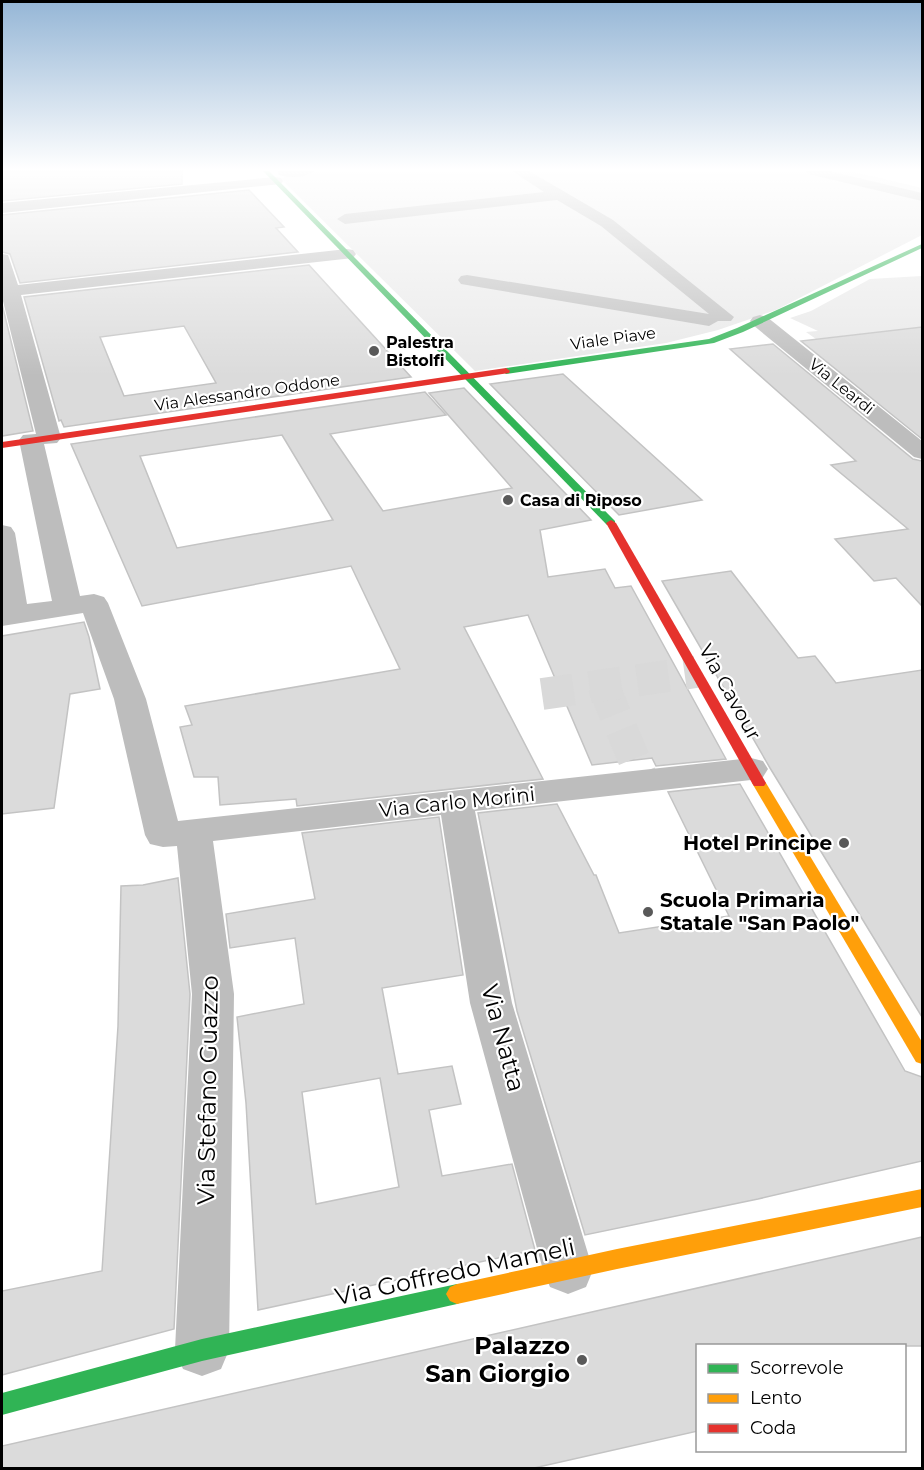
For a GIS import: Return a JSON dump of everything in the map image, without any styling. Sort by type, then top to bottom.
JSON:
[{"type":"street","name":"Via Cavour","points":[[334,240],[615,527],[751,769],[922,1057]]},
{"type":"street","points":[[466,280],[717,319],[627,240]]},
{"type":"street","points":[[654,240],[678,259]]},
{"type":"street","name":"Viale Piave","points":[[467,376],[701,343],[760,321],[922,246]]},
{"type":"street","points":[[6,292],[347,254]]},
{"type":"street","points":[[2,259],[6,292],[40,439],[68,606],[8,616],[2,533]]},
{"type":"street","name":"Via Leardi","points":[[760,321],[922,452]]},
{"type":"street","name":"Via Alessandro Oddone","points":[[2,445],[467,376]]},
{"type":"street","name":"Via Stefano Guazzo","points":[[68,606],[94,603],[130,699],[178,833],[213,994],[202,1350]]},
{"type":"street","name":"Via Carlo Morini","points":[[178,833],[751,769]]},
{"type":"street","name":"Via Natta","points":[[456,802],[491,1003],[568,1270]]},
{"type":"street","name":"Via Goffredo Mameli","points":[[2,1404],[202,1350],[568,1270],[922,1198]]},
{"type":"shaded area","points":[[342,240],[913,240],[776,310],[718,330],[666,343],[475,371]]},
{"type":"shaded area","points":[[922,276],[922,327],[816,339],[806,332],[818,331],[790,318],[811,311],[870,279]]},
{"type":"building","points":[[2,240],[287,240],[298,252],[20,283],[10,254],[2,252]]},
{"type":"building","points":[[309,265],[411,377],[64,427],[61,420],[59,421],[24,297]],"holes":[[[184,326],[216,383],[124,396],[100,337]]]},
{"type":"building","points":[[2,304],[33,431],[2,436]]},
{"type":"building","points":[[922,327],[922,439],[801,341]]},
{"type":"building","points":[[773,344],[913,459],[922,461],[922,606],[896,578],[874,581],[835,539],[908,529],[831,465],[856,461],[730,349]]},
{"type":"building","points":[[563,374],[702,500],[619,515],[490,384]]},
{"type":"building","points":[[464,388],[591,520],[540,530],[548,577],[605,569],[615,588],[631,586],[726,759],[656,766],[652,758],[592,765],[528,615],[464,627],[543,779],[297,806],[296,799],[220,805],[218,777],[194,777],[180,727],[192,725],[185,706],[400,669],[351,566],[142,606],[71,444],[425,392],[446,415],[330,434],[383,511],[512,488],[429,393]],"holes":[[[282,435],[333,520],[177,548],[140,456]]]},
{"type":"building","points":[[731,571],[798,658],[815,656],[836,683],[922,670],[922,1017],[770,768],[662,581]]},
{"type":"building","points":[[84,622],[100,689],[70,694],[54,808],[2,814],[2,636]]},
{"type":"building","points":[[740,784],[905,1071],[922,1077],[922,1161],[758,1199],[585,1235],[517,1011],[478,813],[557,804],[596,875],[619,933],[729,916],[668,792]]},
{"type":"building","points":[[439,817],[463,975],[382,988],[398,1074],[452,1066],[461,1104],[429,1110],[442,1176],[512,1164],[535,1250],[258,1310],[246,1103],[237,1017],[304,1004],[295,938],[230,948],[226,914],[315,899],[302,833]],"holes":[[[380,1078],[399,1187],[316,1204],[302,1092]]]},
{"type":"building","points":[[178,878],[190,994],[174,1329],[2,1375],[2,1291],[102,1271],[118,1026],[121,886],[143,885]]},
{"type":"building","points":[[922,1237],[922,1346],[906,1346],[906,1344],[696,1344],[696,1431],[534,1468],[2,1468],[2,1446]]},
{"type":"tunnel","points":[[603,685],[696,672]]},
{"type":"tunnel","points":[[542,694],[603,685]]},
{"type":"tunnel","points":[[603,685],[643,781]]},
{"type":"traffic: fast","points":[[333,240],[611,523]]},
{"type":"traffic: fast","points":[[506,371],[711,341],[740,330],[922,246]]},
{"type":"traffic: fast","points":[[2,1404],[202,1350],[457,1294]]},
{"type":"traffic: slow","points":[[759,783],[922,1057]]},
{"type":"traffic: slow","points":[[457,1294],[617,1259],[922,1198]]},
{"type":"traffic: jam","points":[[2,445],[506,371]]},
{"type":"traffic: jam","points":[[611,523],[759,783]]},
{"type":"place","name":"Palestra Bistolfi","points":[[374,351]]},
{"type":"place","name":"Casa di Riposo","points":[[508,500]]},
{"type":"place","name":"Hotel Principe","points":[[844,843]]},
{"type":"place","name":"Scuola Primaria Statale \"San Paolo\"","points":[[648,912]]},
{"type":"place","name":"Palazzo San Giorgio","points":[[582,1360]]}]
